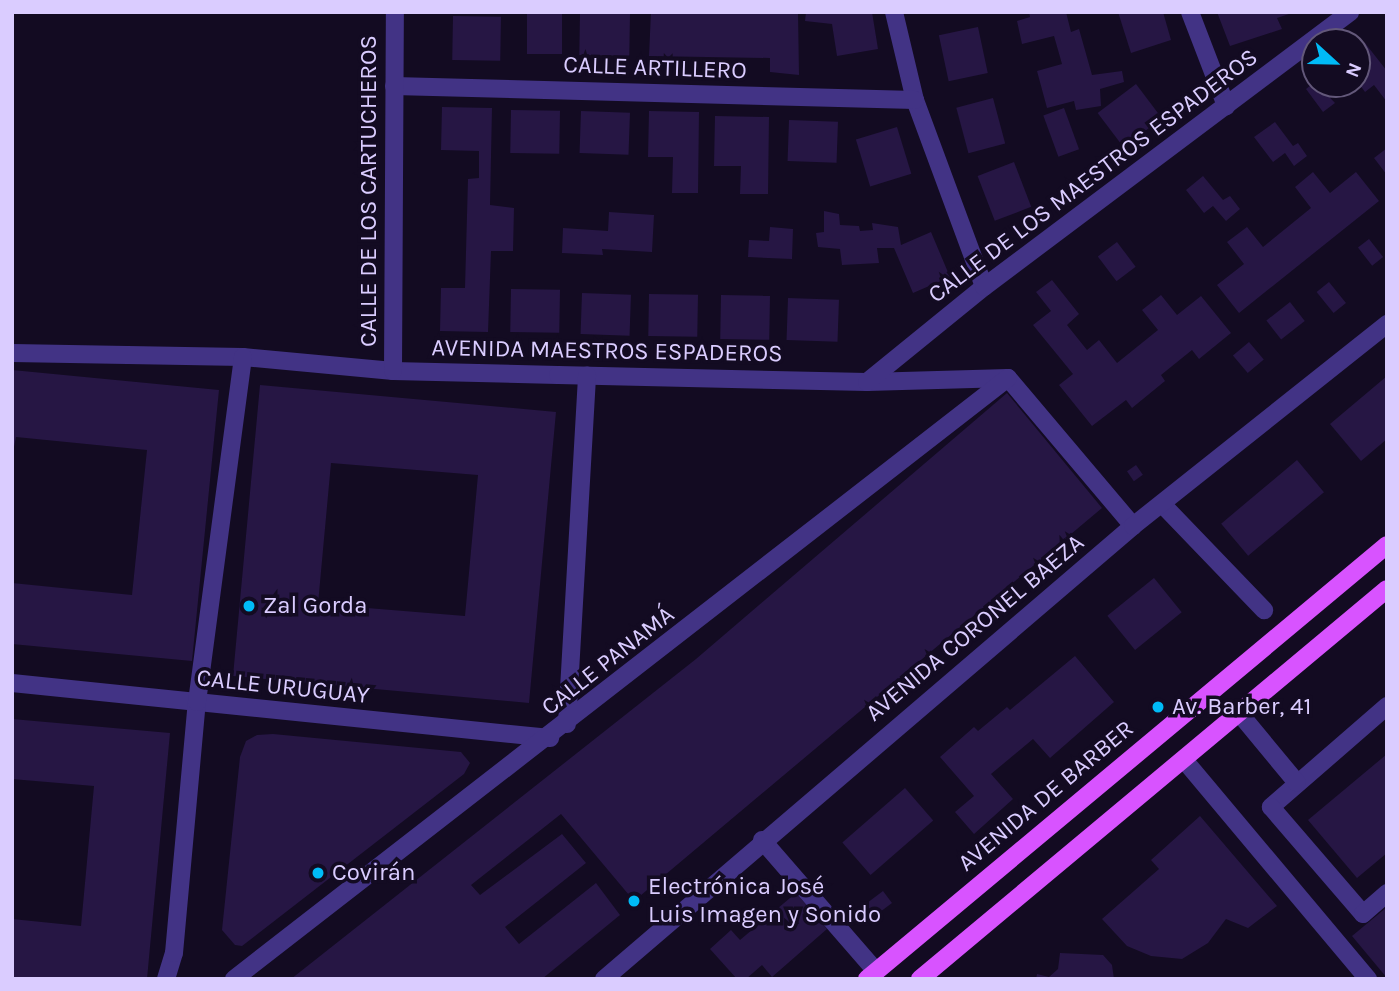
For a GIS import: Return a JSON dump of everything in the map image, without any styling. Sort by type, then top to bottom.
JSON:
[{"type":"main road","name":"AVENIDA DE BARBER","points":[[872,975],[1387,545]]},
{"type":"main road","points":[[926,977],[1387,589]]},
{"type":"street","name":"CALLE DE LOS CARTUCHEROS","points":[[393,371],[394,12]]},
{"type":"street","points":[[894,12],[915,100],[984,287]]},
{"type":"street","points":[[1190,12],[1226,106]]},
{"type":"street","name":"CALLE DE LOS MAESTROS ESPADEROS","points":[[867,382],[984,287],[1350,12]]},
{"type":"street","name":"CALLE ARTILLERO","points":[[394,86],[915,100]]},
{"type":"street","name":"AVENIDA CORONEL BAEZA","points":[[604,979],[762,840],[1133,526],[1163,505],[1387,324]]},
{"type":"street","name":"AVENIDA MAESTROS ESPADEROS","points":[[12,353],[243,357],[393,371],[587,376],[867,382],[1008,378]]},
{"type":"street","points":[[166,979],[174,953],[197,702],[243,357]]},
{"type":"street","points":[[567,724],[587,376]]},
{"type":"street","points":[[1008,378],[1133,526]]},
{"type":"street","name":"CALLE PANAMÁ","points":[[234,979],[550,738],[1008,378]]},
{"type":"street","points":[[1163,505],[1264,610]]},
{"type":"street","name":"CALLE URUGUAY","points":[[12,683],[550,738]]},
{"type":"street","points":[[1387,706],[1271,807],[1363,914],[1387,893]]},
{"type":"street","points":[[1240,714],[1297,783]]},
{"type":"street","points":[[1185,761],[1368,979]]},
{"type":"street","points":[[762,840],[872,975]]},
{"type":"building","points":[[527,12],[562,12],[562,54],[527,54]]},
{"type":"building","points":[[651,12],[798,12],[799,75],[770,72],[770,58],[649,56]]},
{"type":"building","points":[[806,12],[872,12],[878,49],[837,56],[832,24],[805,21]]},
{"type":"building","points":[[1029,12],[1066,12],[1071,32],[1079,29],[1092,75],[1122,71],[1124,82],[1100,89],[1101,106],[1076,110],[1074,101],[1047,108],[1037,71],[1062,64],[1054,36],[1022,44],[1017,21],[1030,17]]},
{"type":"building","points":[[1118,12],[1163,12],[1171,40],[1131,53]]},
{"type":"building","points":[[1217,12],[1292,13],[1277,18],[1282,29],[1230,46]]},
{"type":"building","points":[[580,13],[630,14],[629,56],[579,55]]},
{"type":"building","points":[[453,16],[501,17],[500,61],[452,60]]},
{"type":"building","points":[[978,27],[988,73],[949,81],[939,35]]},
{"type":"building","points":[[1371,51],[1387,71],[1387,102],[1374,85],[1371,87]]},
{"type":"building","points":[[1136,84],[1162,118],[1124,147],[1098,113]]},
{"type":"building","points":[[993,98],[1005,143],[968,153],[956,108]]},
{"type":"building","points":[[1313,98],[1330,98],[1335,103],[1323,112]]},
{"type":"building","points":[[442,107],[492,108],[490,205],[514,208],[513,251],[491,251],[488,332],[440,331],[441,288],[465,288],[468,179],[479,178],[479,151],[441,150]]},
{"type":"building","points":[[1064,108],[1079,149],[1058,157],[1043,116]]},
{"type":"building","points":[[511,110],[560,111],[559,154],[510,153]]},
{"type":"building","points":[[581,111],[630,113],[629,155],[580,153]]},
{"type":"building","points":[[649,111],[699,112],[698,193],[672,193],[673,157],[648,157]]},
{"type":"building","points":[[715,116],[769,117],[768,194],[740,194],[741,166],[714,166]]},
{"type":"building","points":[[789,120],[838,122],[837,163],[788,161]]},
{"type":"building","points":[[1275,122],[1293,146],[1298,143],[1307,156],[1294,166],[1285,153],[1273,162],[1254,137]]},
{"type":"building","points":[[897,127],[911,174],[870,186],[856,140]]},
{"type":"building","points":[[1387,148],[1387,175],[1374,158]]},
{"type":"building","points":[[1014,162],[1031,207],[995,221],[978,176]]},
{"type":"building","points":[[1313,172],[1330,193],[1356,172],[1379,201],[1239,313],[1217,285],[1244,264],[1227,242],[1247,227],[1263,247],[1311,208],[1295,187]]},
{"type":"building","points":[[1203,176],[1223,200],[1230,196],[1240,209],[1226,221],[1213,206],[1204,213],[1186,190]]},
{"type":"building","points":[[824,211],[839,214],[840,225],[859,226],[860,231],[873,230],[872,223],[898,227],[901,245],[931,232],[950,277],[913,293],[894,248],[877,248],[879,263],[842,265],[840,249],[818,247],[816,233],[824,232]]},
{"type":"building","points":[[609,212],[654,215],[652,252],[602,249],[603,255],[562,253],[563,228],[608,231]]},
{"type":"building","points":[[770,227],[793,229],[792,259],[748,257],[749,240],[769,241]]},
{"type":"building","points":[[1369,239],[1383,257],[1372,266],[1358,248]]},
{"type":"building","points":[[1117,242],[1136,267],[1116,281],[1098,256]]},
{"type":"building","points":[[1052,280],[1079,314],[1067,325],[1087,350],[1099,340],[1117,363],[1158,330],[1142,310],[1161,295],[1177,315],[1201,296],[1231,333],[1199,359],[1192,350],[1161,375],[1165,381],[1132,408],[1126,400],[1092,426],[1059,385],[1073,374],[1033,325],[1051,311],[1036,292]]},
{"type":"building","points":[[1329,282],[1346,303],[1334,313],[1317,292]]},
{"type":"building","points":[[511,289],[560,290],[559,333],[510,332]]},
{"type":"building","points":[[582,293],[631,295],[630,336],[581,334]]},
{"type":"building","points":[[649,294],[698,295],[697,337],[648,336]]},
{"type":"building","points":[[721,295],[770,296],[769,340],[720,339]]},
{"type":"building","points":[[788,298],[839,300],[838,342],[787,340]]},
{"type":"building","points":[[1290,302],[1305,321],[1281,339],[1266,320]]},
{"type":"building","points":[[1249,342],[1264,360],[1248,373],[1233,355]]},
{"type":"building","points":[[12,370],[219,390],[192,661],[12,644],[12,583],[132,595],[147,450],[16,437],[12,457]]},
{"type":"building","points":[[1387,376],[1387,439],[1361,461],[1330,424]]},
{"type":"building","points":[[260,385],[556,412],[529,703],[233,676]],"holes":[[[331,463],[478,475],[465,616],[318,604]]]},
{"type":"building","points":[[1007,393],[1102,508],[634,901],[561,814],[471,885],[480,895],[562,834],[586,863],[505,927],[519,944],[596,883],[620,915],[542,979],[291,979],[696,659]]},
{"type":"building","points":[[1297,460],[1324,492],[1248,556],[1221,524]]},
{"type":"building","points":[[1136,465],[1143,475],[1134,481],[1127,471]]},
{"type":"building","points":[[1154,578],[1182,612],[1135,650],[1107,616]]},
{"type":"building","points":[[1075,656],[1114,702],[1050,758],[1033,739],[991,774],[1013,799],[974,834],[955,812],[974,796],[940,757],[974,727],[978,731],[1007,707],[1010,710]]},
{"type":"building","points":[[12,719],[170,733],[147,979],[12,979],[12,919],[81,926],[94,786],[12,779]]},
{"type":"building","points":[[273,734],[461,752],[470,763],[464,774],[242,946],[235,945],[222,930],[240,757],[246,741],[257,735]]},
{"type":"building","points":[[1387,754],[1387,853],[1357,878],[1308,820]]},
{"type":"building","points":[[905,788],[933,820],[871,875],[842,842]]},
{"type":"building","points":[[1200,816],[1277,906],[1248,928],[1226,919],[1208,943],[1182,959],[1151,956],[1127,946],[1102,919],[1159,869],[1151,860]]},
{"type":"building","points":[[883,891],[892,903],[874,917],[865,905]]},
{"type":"building","points":[[796,893],[827,929],[772,977],[762,965],[746,979],[737,979],[710,949],[731,930],[740,940]]},
{"type":"building","points":[[1387,907],[1387,978],[1352,936]]},
{"type":"building","points":[[1060,953],[1103,955],[1112,965],[1114,979],[1036,979],[1037,974],[1049,977],[1058,969]]},
{"type":"place","name":"Zal Gorda","points":[[249,606]]},
{"type":"place","name":"Av. Barber, 41","points":[[1158,707]]},
{"type":"place","name":"Covirán","points":[[318,873]]},
{"type":"place","name":"Electrónica José Luis Imagen y Sonido","points":[[634,901]]}]
